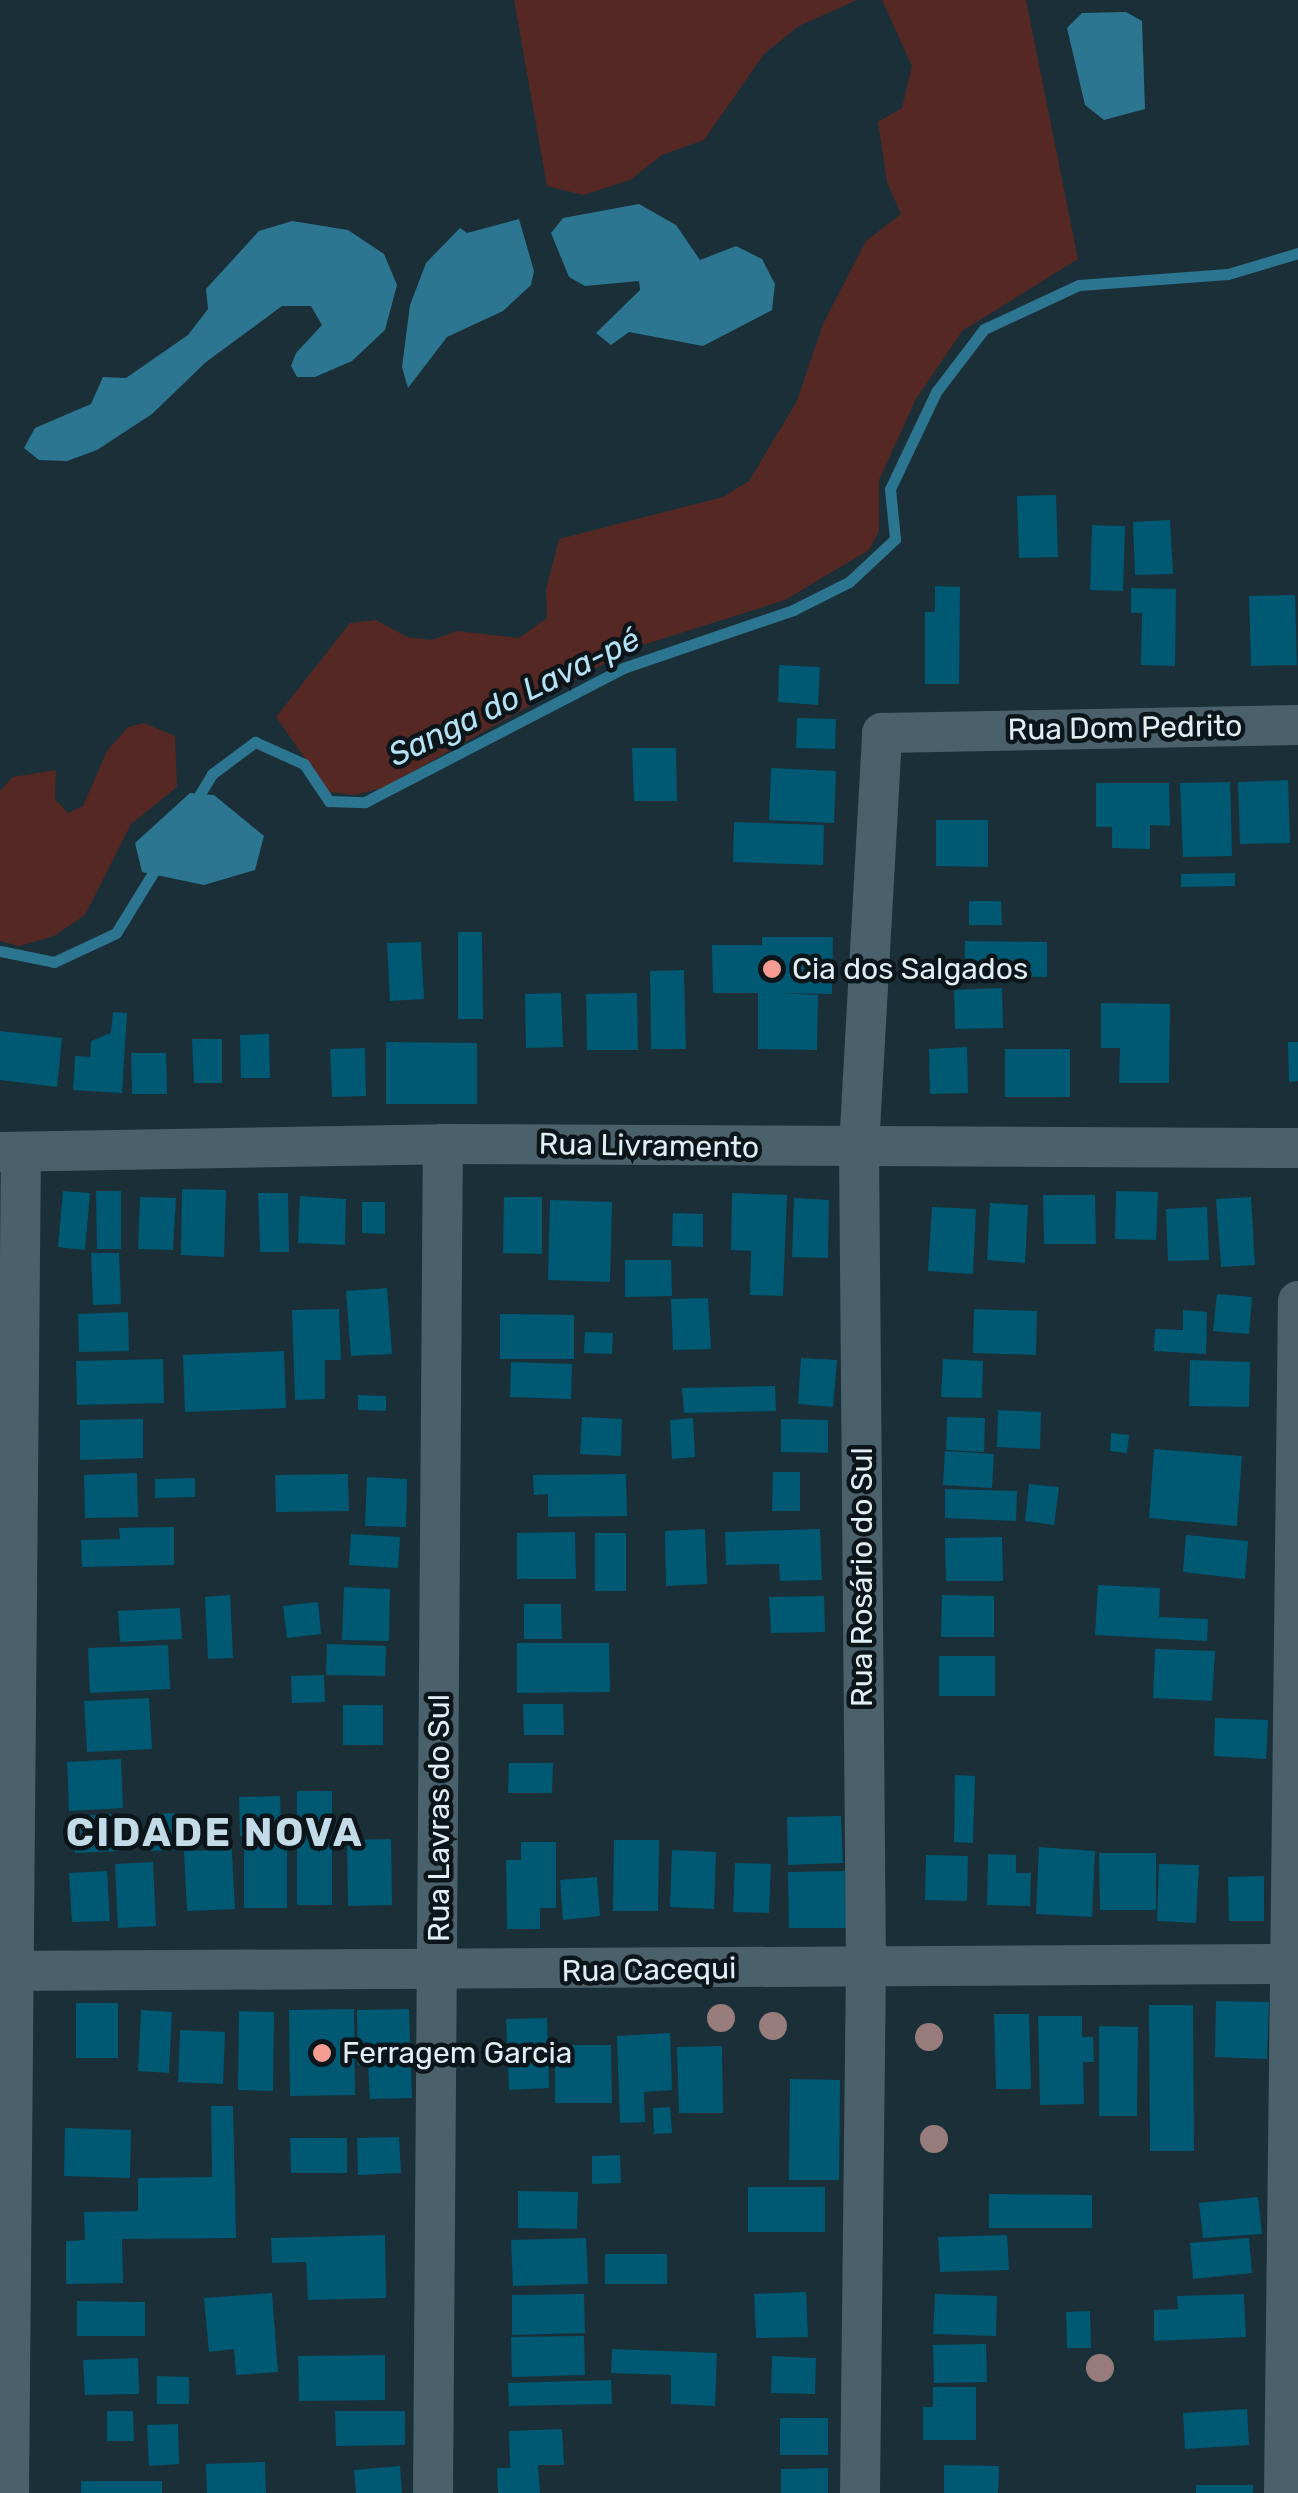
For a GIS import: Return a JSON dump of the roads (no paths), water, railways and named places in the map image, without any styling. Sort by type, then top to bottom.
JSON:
[{"type":"street","name":"Rua Dom Pedrito","points":[[952,730],[1298,725]]},
{"type":"street","name":"Rua Rosário do Sul","points":[[860,2493],[866,1968],[859,1148],[882,732],[952,730]]},
{"type":"street","name":"Rua Livramento","points":[[10,1152],[444,1144],[1298,1148]]},
{"type":"street","name":"Rua Lavras do Sul","points":[[434,2493],[444,1144]]},
{"type":"street","points":[[9,2493],[5,1971],[10,1152]]},
{"type":"street","points":[[1284,2493],[1294,1963],[1298,1301]]},
{"type":"street","name":"Rua Cacequi","points":[[5,1971],[438,1972],[1294,1963]]},
{"type":"water","points":[[1126,12],[1142,21],[1145,109],[1104,120],[1085,105],[1067,28],[1082,13]]},
{"type":"water","points":[[639,204],[676,225],[700,260],[736,246],[762,259],[775,284],[772,310],[703,346],[629,332],[611,345],[596,333],[640,290],[639,281],[585,286],[569,277],[551,233],[563,218]]},
{"type":"water","points":[[519,219],[534,271],[531,285],[503,311],[447,337],[408,388],[402,367],[410,305],[426,263],[460,228],[467,233]]},
{"type":"water","points":[[292,221],[348,230],[384,254],[397,285],[385,330],[352,361],[315,377],[297,377],[291,366],[296,353],[322,325],[311,306],[282,306],[206,362],[152,414],[97,450],[67,461],[39,460],[24,448],[35,428],[91,404],[103,377],[126,378],[188,335],[208,309],[206,289],[259,231]]},
{"type":"water","points":[[190,793],[214,795],[264,836],[255,870],[204,885],[142,872],[135,843]]},
{"type":"waterway","name":"Sanga do Lava-pé","points":[[194,804],[212,774],[255,742],[304,764],[329,801],[365,802],[623,668],[793,610],[849,582],[895,539],[890,489],[936,392],[984,329],[1079,285],[1228,274],[1298,253]]},
{"type":"waterway","name":"Sanga do Lava-pé","points":[[0,951],[54,962],[116,933],[159,863]]},
{"type":"place","name":"Cia dos Salgados","points":[[772,969]]},
{"type":"place","name":"Ferragem Garcia","points":[[322,2053]]},
{"type":"district","name":"CIDADE NOVA","points":[[215,1833]]}]
